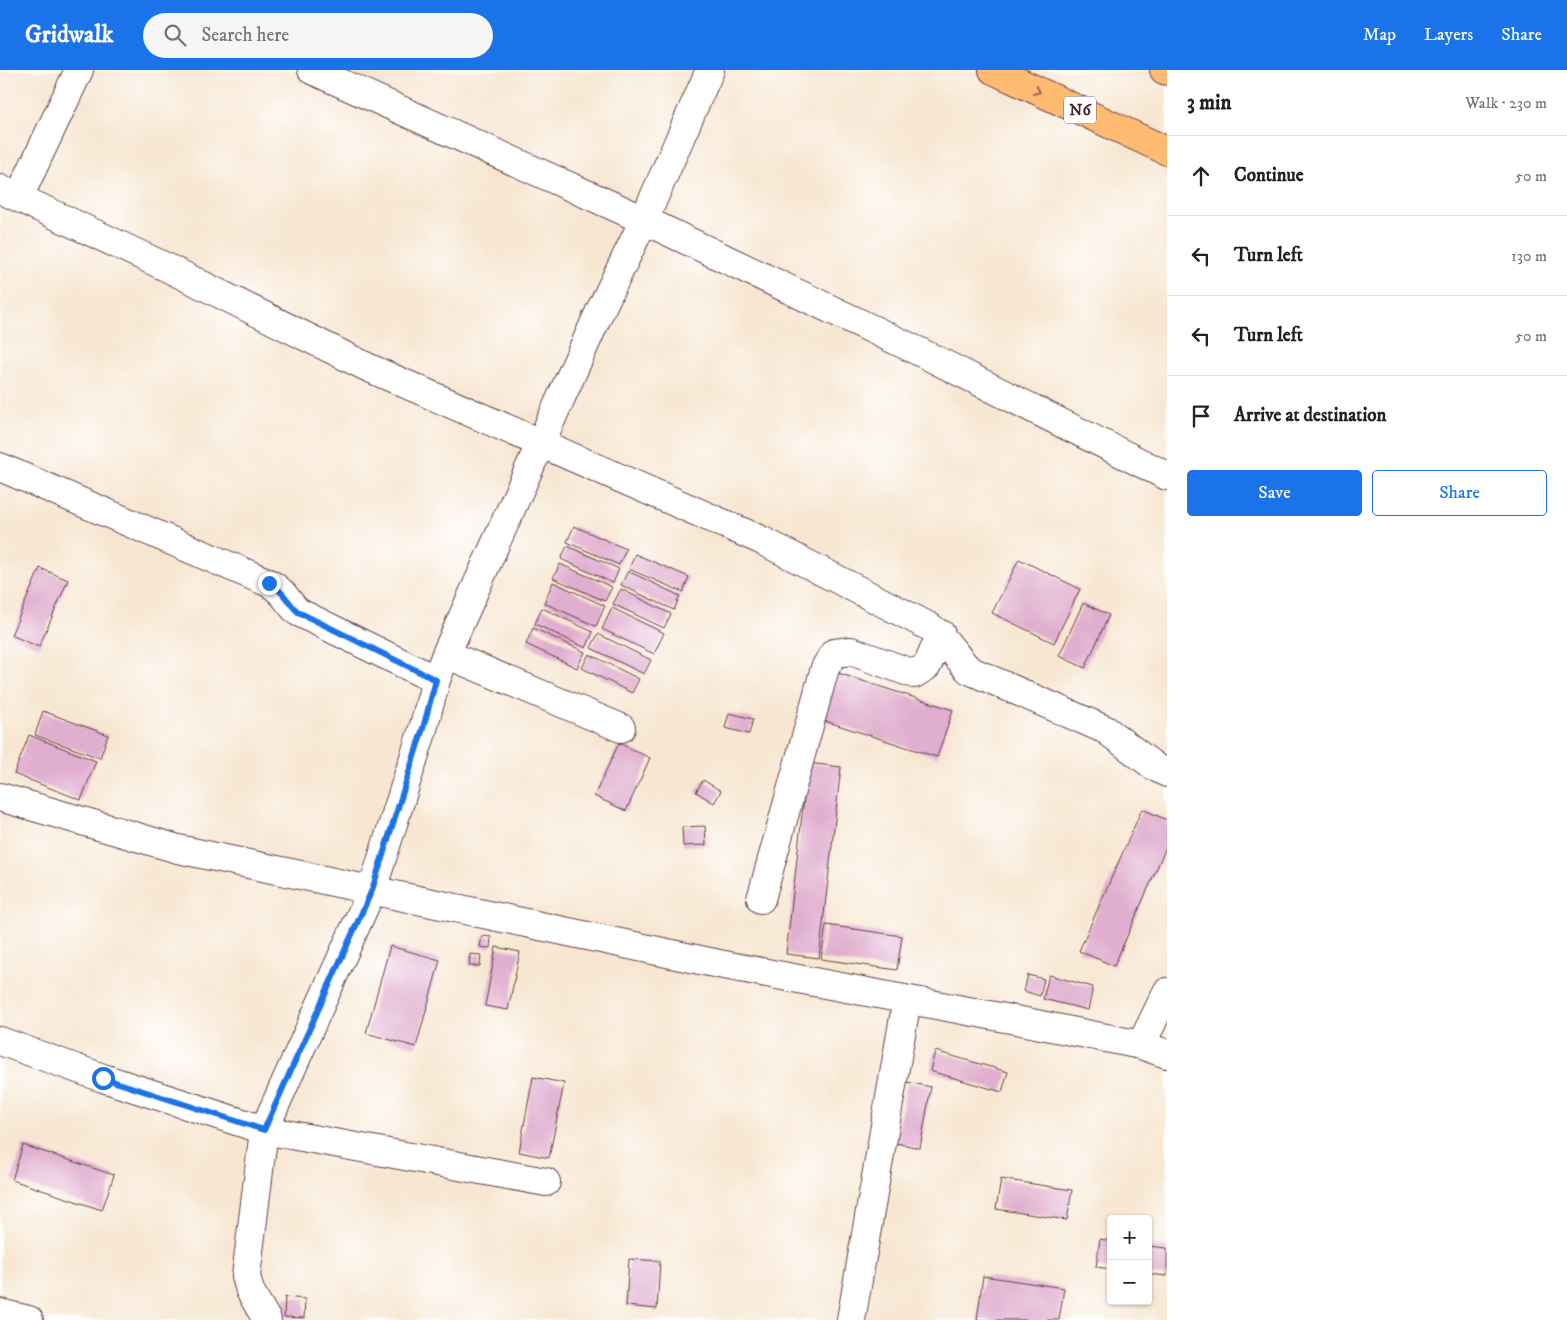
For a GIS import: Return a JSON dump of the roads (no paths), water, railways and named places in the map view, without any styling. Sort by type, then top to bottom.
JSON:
[{"type":"main road","name":"N6","points":[[993,70],[1167,151]]},
{"type":"street","points":[[79,70],[10,193],[168,268],[366,367],[761,540],[930,627],[941,634],[957,658],[969,670],[1106,730],[1155,767],[1167,773]]},
{"type":"street","points":[[312,70],[644,220],[920,352],[1167,476]]},
{"type":"street","points":[[266,1320],[250,1291],[246,1276],[264,1130],[372,890],[423,728],[436,680],[446,654],[595,322],[644,220],[710,70]]},
{"type":"street","points":[[0,468],[269,583],[285,594],[292,607],[298,612],[436,680]]},
{"type":"street","points":[[761,899],[825,668],[834,653],[851,651],[914,674],[926,666],[941,634]]},
{"type":"street","points":[[446,654],[621,728]]},
{"type":"street","points":[[0,797],[178,849],[719,964],[1140,1045],[1167,1054]]},
{"type":"street","points":[[1140,1045],[1167,992]]},
{"type":"street","points":[[851,1320],[907,1000]]},
{"type":"street","points":[[0,1041],[103,1078],[264,1130],[546,1182]]},
{"type":"street","points":[[0,1314],[29,1320]]}]
